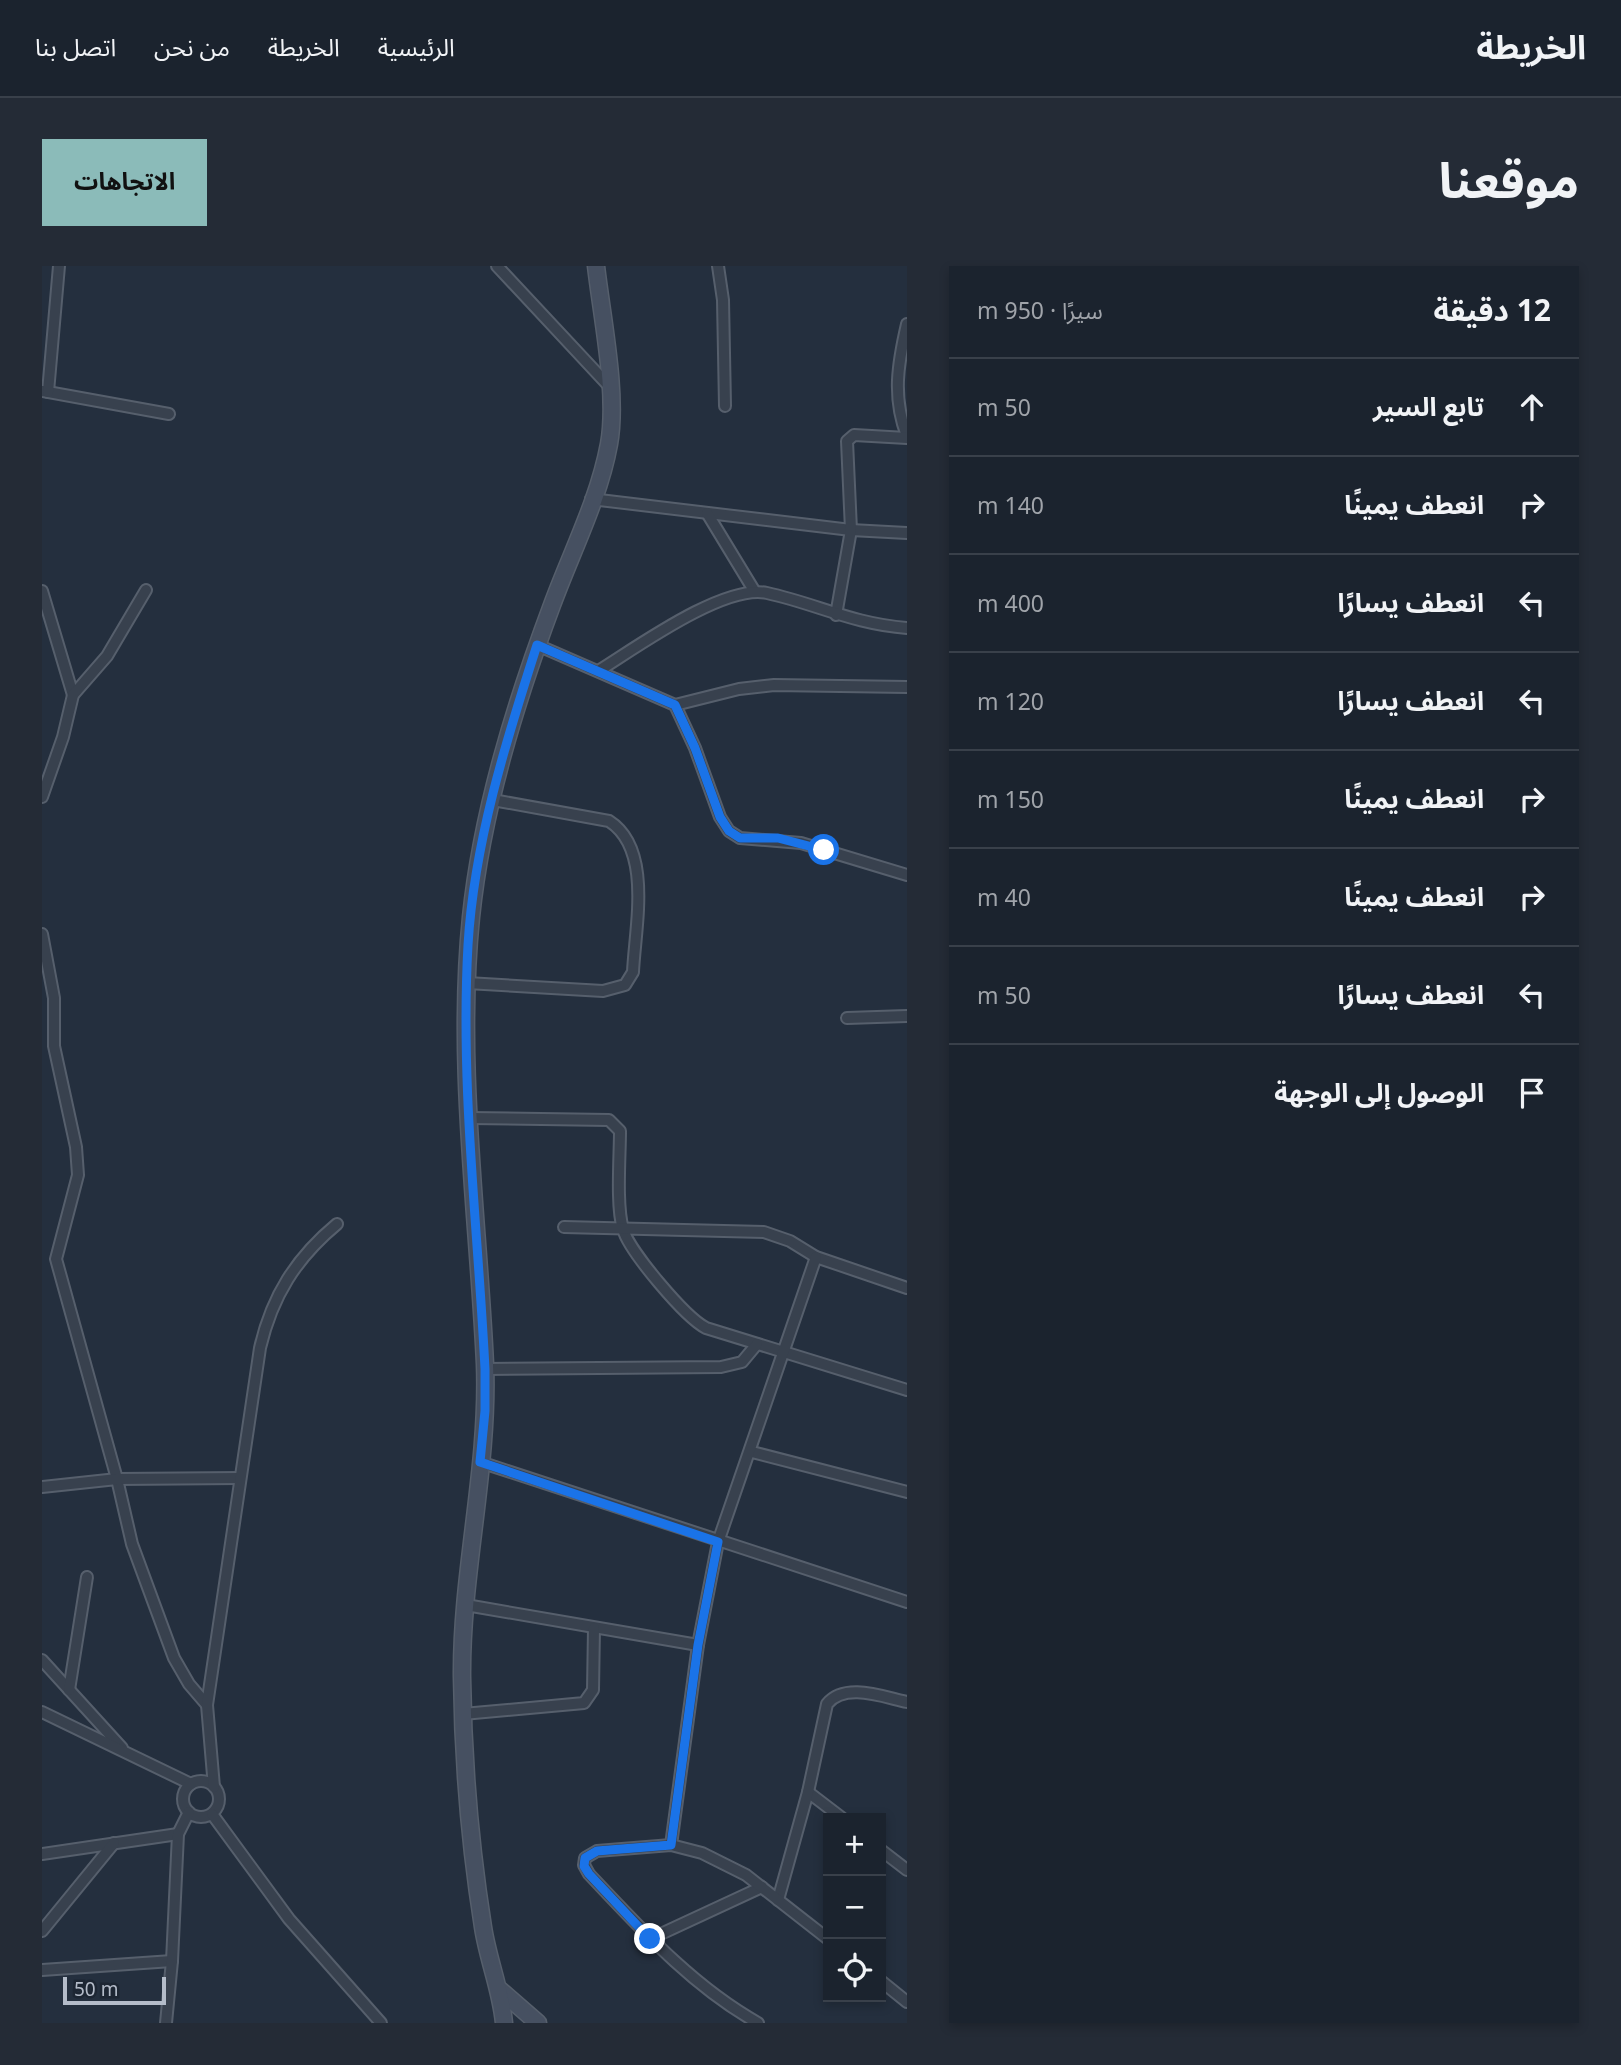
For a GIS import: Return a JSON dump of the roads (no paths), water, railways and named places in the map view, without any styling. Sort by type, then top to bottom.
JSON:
[{"type":"street","points":[[60,266],[45,392],[169,414]]},
{"type":"street","points":[[497,266],[609,386]]},
{"type":"street","points":[[504,2023],[500,1990],[490,1958],[478,1893],[463,1714],[462,1674],[466,1605],[485,1411],[485,1369],[466,1073],[467,982],[472,903],[493,800],[537,645],[609,447],[609,386],[596,266]]},
{"type":"street","points":[[719,266],[723,300],[724,406]]},
{"type":"street","points":[[836,615],[851,530],[846,446],[849,438],[907,435],[896,393],[898,363],[907,324]]},
{"type":"street","points":[[592,499],[851,530],[907,533]]},
{"type":"street","points":[[706,513],[755,592]]},
{"type":"street","points":[[42,797],[63,737],[73,695],[107,656],[146,590]]},
{"type":"street","points":[[42,591],[73,695]]},
{"type":"street","points":[[600,670],[668,628],[723,599],[755,592],[859,622],[907,628]]},
{"type":"street","points":[[537,645],[600,670],[675,705],[739,689],[774,685],[907,687]]},
{"type":"street","points":[[675,705],[695,748],[720,817],[729,831],[740,838],[801,842],[907,876]]},
{"type":"street","points":[[467,982],[603,991],[625,985],[633,972],[638,864],[629,841],[619,827],[609,821],[493,800]]},
{"type":"street","points":[[42,934],[54,998],[54,1046],[76,1147],[79,1175],[56,1259],[117,1479],[132,1544],[174,1658],[189,1684],[207,1705]]},
{"type":"street","points":[[847,1018],[907,1016]]},
{"type":"street","points":[[469,1118],[609,1120],[616,1124],[620,1130],[622,1226],[636,1252],[696,1323],[907,1390]]},
{"type":"street","points":[[212,1814],[219,1798],[214,1787],[207,1705],[267,1317],[281,1286],[298,1262],[337,1224]]},
{"type":"street","points":[[564,1227],[622,1226],[764,1232],[790,1241],[816,1257],[907,1288]]},
{"type":"street","points":[[671,1845],[698,1645],[718,1542],[752,1452],[816,1257]]},
{"type":"street","points":[[485,1369],[721,1367],[742,1362],[757,1344]]},
{"type":"street","points":[[752,1452],[907,1492]]},
{"type":"street","points":[[480,1462],[907,1602]]},
{"type":"street","points":[[42,1487],[117,1479],[240,1478]]},
{"type":"street","points":[[69,1690],[86,1577]]},
{"type":"street","points":[[466,1605],[698,1645]]},
{"type":"street","points":[[463,1714],[584,1703],[593,1690],[594,1628]]},
{"type":"street","points":[[42,1660],[127,1752]]},
{"type":"street","points":[[778,1900],[808,1791],[823,1716],[833,1696],[860,1693],[907,1702]]},
{"type":"street","points":[[42,1712],[191,1784],[203,1781],[214,1787]]},
{"type":"street","points":[[166,2023],[178,1834],[189,1812],[184,1794],[191,1784]]},
{"type":"street","points":[[808,1791],[836,1813]]},
{"type":"street","points":[[189,1812],[200,1817],[212,1814]]},
{"type":"street","points":[[212,1814],[289,1919],[381,2023]]},
{"type":"street","points":[[42,1854],[178,1834]]},
{"type":"street","points":[[42,1931],[114,1843]]},
{"type":"street","points":[[758,2023],[699,1983],[650,1939],[589,1874],[584,1866],[585,1858],[597,1851],[671,1845],[728,1864],[762,1887],[827,1939]]},
{"type":"street","points":[[886,1854],[907,1870]]},
{"type":"street","points":[[650,1939],[762,1887]]},
{"type":"street","points":[[42,1970],[172,1961]]},
{"type":"street","points":[[886,1985],[907,2002]]},
{"type":"street","points":[[500,1990],[538,2023]]}]
